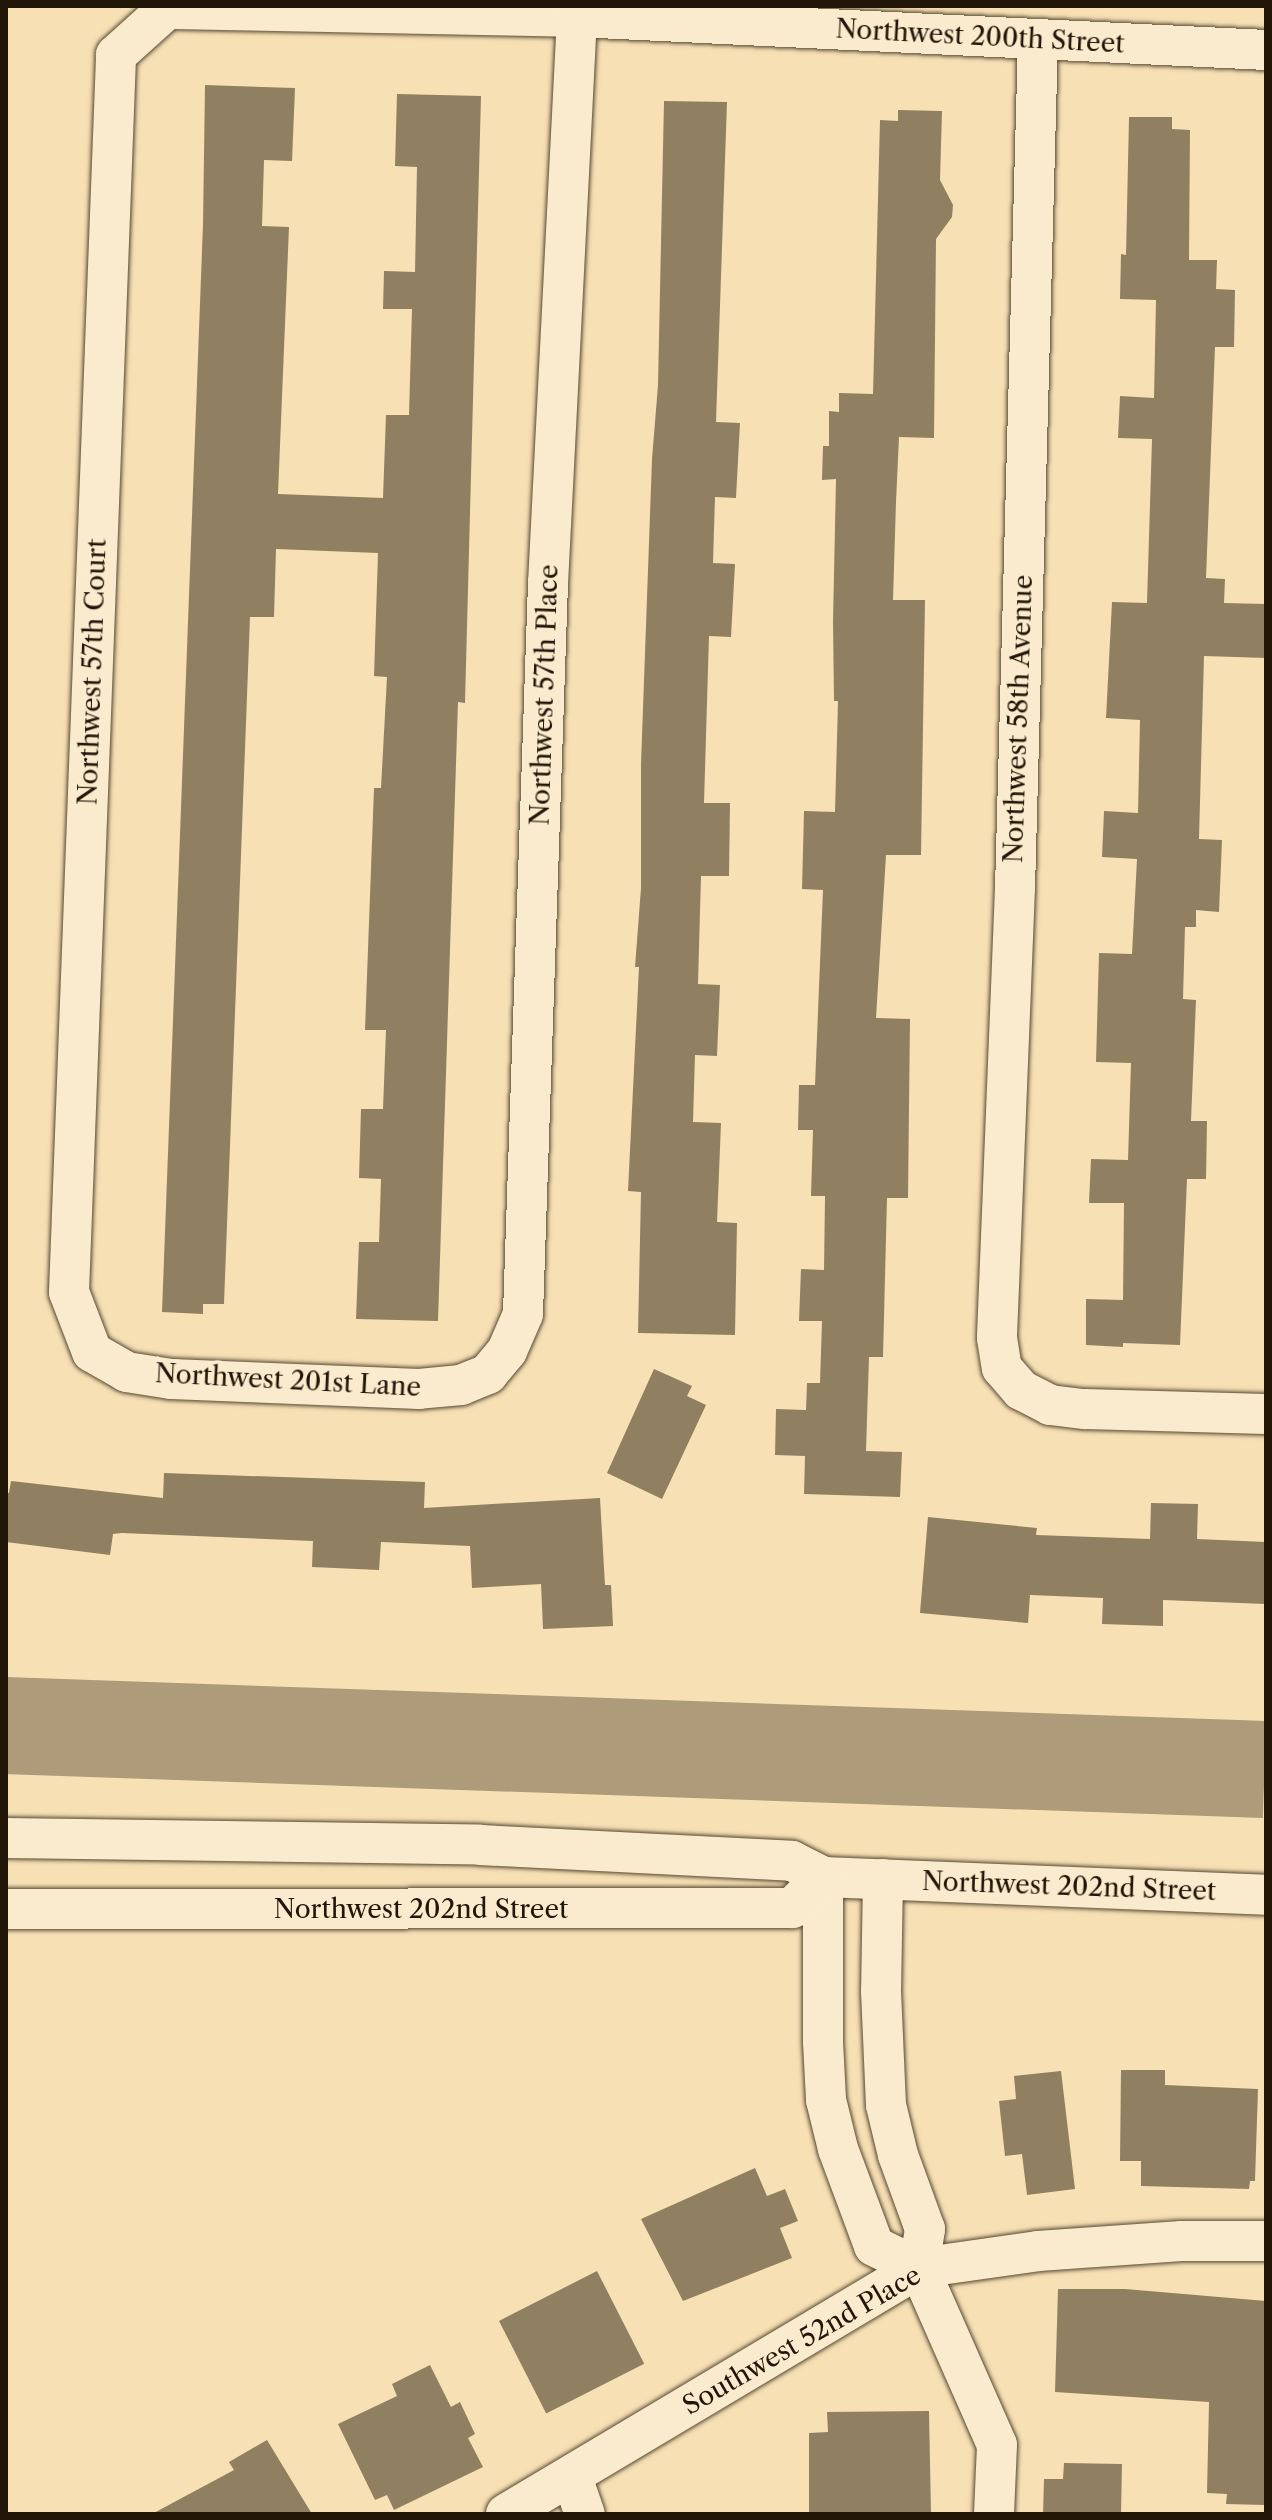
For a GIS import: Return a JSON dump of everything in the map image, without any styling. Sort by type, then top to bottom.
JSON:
[{"type":"street","name":"Northwest 200th Street","points":[[167,9],[576,12],[1266,50]]},
{"type":"street","name":"Northwest 57th Court","points":[[92,1352],[69,1292],[116,55],[167,9]]},
{"type":"street","name":"Northwest 57th Place","points":[[488,1374],[507,1351],[523,1314],[548,583],[576,12]]},
{"type":"street","name":"Northwest 58th Avenue","points":[[1038,39],[1016,856],[997,1338],[1002,1368],[1021,1390],[1050,1405],[1085,1409],[1266,1414]]},
{"type":"street","name":"Northwest 201st Lane","points":[[92,1352],[127,1372],[171,1379],[419,1389],[461,1385],[488,1374]]},
{"type":"street","name":"Northwest 202nd Street","points":[[6,1838],[480,1845],[792,1861],[823,1877],[1266,1895]]},
{"type":"street","name":"Northwest 202nd Street","points":[[6,1909],[792,1908],[823,1877]]},
{"type":"street","points":[[823,1877],[821,1987],[826,2100],[846,2171],[874,2246],[919,2268]]},
{"type":"street","points":[[883,1879],[881,1991],[886,2105],[898,2155],[925,2229],[919,2268],[997,2445],[994,2514]]},
{"type":"street","points":[[825,2064],[884,2063]]},
{"type":"street","points":[[846,2171],[898,2155]]},
{"type":"street","name":"Southwest 52nd Place","points":[[506,2514],[919,2268],[1038,2251],[1182,2241],[1266,2241]]},
{"type":"street","points":[[572,2477],[585,2514]]},
{"type":"shaded area","points":[[6,1677],[1266,1721],[1263,1818],[6,1774]]},
{"type":"building","points":[[205,85],[295,88],[292,161],[264,160],[262,226],[289,227],[278,494],[383,498],[386,415],[409,415],[412,309],[383,309],[384,271],[415,272],[417,167],[395,166],[397,94],[481,96],[465,703],[458,702],[438,1321],[356,1319],[359,1242],[379,1242],[381,1179],[359,1178],[361,1109],[383,1109],[386,1030],[365,1030],[374,788],[381,788],[387,677],[374,676],[378,553],[276,549],[274,617],[250,617],[224,1304],[203,1304],[203,1314],[162,1312],[203,224]]},
{"type":"building","points":[[664,101],[727,102],[716,422],[740,423],[736,498],[715,497],[713,563],[735,564],[731,637],[709,636],[704,803],[730,803],[729,876],[701,876],[698,984],[720,985],[717,1056],[695,1055],[693,1122],[721,1123],[717,1222],[737,1223],[735,1335],[638,1333],[641,1192],[628,1191],[639,967],[635,967],[641,888],[641,764],[652,459],[658,385]]},
{"type":"building","points":[[898,110],[942,111],[940,180],[953,205],[952,217],[936,239],[934,438],[899,437],[896,502],[893,600],[925,600],[921,855],[886,855],[876,1018],[910,1019],[908,1198],[887,1198],[883,1357],[869,1357],[866,1451],[902,1452],[900,1497],[804,1494],[805,1456],[775,1455],[776,1409],[806,1410],[807,1383],[820,1383],[822,1321],[799,1321],[801,1269],[824,1270],[825,1196],[811,1196],[813,1130],[798,1130],[799,1085],[815,1085],[823,890],[802,889],[804,811],[835,812],[838,701],[834,701],[833,621],[836,479],[822,480],[823,446],[829,446],[829,411],[839,412],[839,393],[873,394],[880,120],[898,121]]},
{"type":"building","points":[[1129,117],[1172,117],[1172,129],[1190,130],[1189,260],[1217,260],[1216,289],[1235,290],[1234,347],[1215,347],[1206,578],[1225,579],[1224,603],[1266,604],[1266,658],[1204,656],[1199,839],[1222,840],[1219,912],[1196,910],[1196,927],[1185,927],[1183,999],[1196,1000],[1191,1121],[1207,1121],[1206,1179],[1187,1179],[1180,1345],[1123,1343],[1123,1347],[1086,1345],[1086,1299],[1123,1300],[1124,1203],[1089,1203],[1091,1159],[1128,1160],[1131,1063],[1096,1062],[1099,953],[1132,954],[1137,859],[1102,857],[1104,811],[1138,813],[1140,720],[1106,718],[1112,602],[1147,603],[1152,439],[1118,438],[1120,396],[1154,398],[1156,300],[1120,299],[1121,254],[1126,255]]},
{"type":"building","points":[[654,1369],[692,1386],[687,1396],[706,1405],[662,1499],[607,1473]]},
{"type":"building","points":[[164,1473],[425,1482],[424,1508],[600,1498],[605,1585],[611,1585],[613,1626],[543,1629],[541,1584],[472,1588],[470,1546],[381,1542],[379,1570],[312,1567],[313,1541],[122,1533],[113,1534],[110,1555],[6,1542],[6,1493],[9,1493],[11,1481],[163,1498]]},
{"type":"building","points":[[1151,1503],[1198,1504],[1197,1539],[1266,1542],[1266,1604],[1163,1600],[1163,1626],[1102,1624],[1103,1598],[1030,1595],[1028,1623],[920,1613],[928,1517],[1037,1528],[1036,1535],[1150,1539]]},
{"type":"building","points":[[1121,2070],[1165,2070],[1165,2085],[1258,2089],[1255,2181],[1250,2181],[1249,2189],[1141,2186],[1141,2161],[1120,2161]]},
{"type":"building","points":[[1061,2071],[1075,2189],[1027,2195],[1022,2154],[1005,2156],[999,2101],[1016,2099],[1014,2076]]},
{"type":"building","points":[[755,2168],[767,2196],[785,2189],[798,2221],[780,2228],[792,2258],[683,2301],[641,2219]]},
{"type":"building","points":[[597,2271],[644,2364],[546,2414],[499,2321]]},
{"type":"building","points":[[1058,2289],[1125,2289],[1266,2301],[1266,2505],[1226,2504],[1227,2494],[1207,2493],[1209,2402],[1055,2392]]},
{"type":"building","points":[[430,2365],[451,2407],[460,2402],[475,2434],[468,2438],[483,2467],[394,2510],[387,2495],[375,2500],[338,2424],[397,2396],[392,2384]]},
{"type":"building","points":[[929,2411],[931,2514],[809,2514],[809,2433],[828,2432],[827,2412]]},
{"type":"building","points":[[267,2440],[312,2514],[152,2514],[234,2470],[229,2462]]},
{"type":"building","points":[[1064,2463],[1122,2464],[1121,2514],[1043,2514],[1044,2479],[1063,2479]]}]
